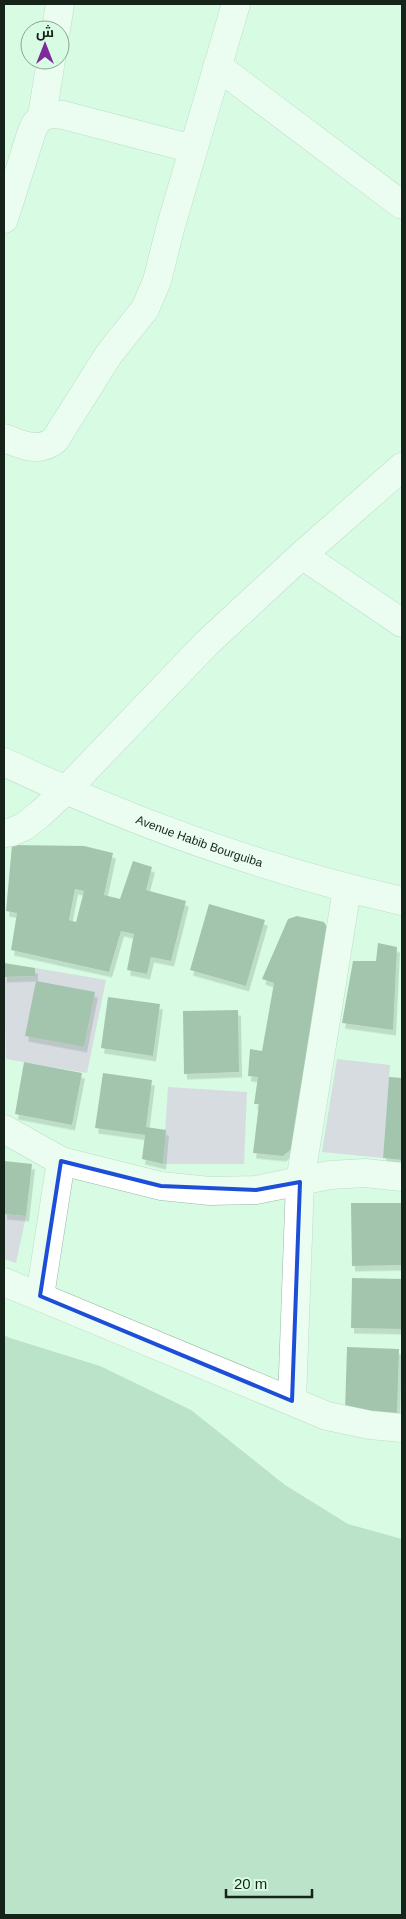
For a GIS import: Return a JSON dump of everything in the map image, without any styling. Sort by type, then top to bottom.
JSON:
[{"type":"street","points":[[58,20],[60,4]]},
{"type":"street","points":[[4,438],[29,447],[48,446],[54,440],[109,354],[145,309],[157,281],[193,149],[236,4]]},
{"type":"street","points":[[217,66],[402,205]]},
{"type":"street","points":[[42,116],[49,70]]},
{"type":"street","points":[[4,219],[9,187],[36,121],[42,116],[63,115],[193,149]]},
{"type":"street","points":[[4,833],[12,832],[25,826],[40,814],[65,791],[207,643],[302,555],[402,467]]},
{"type":"street","points":[[302,555],[402,623]]},
{"type":"street","name":"Avenue Habib Bourguiba","points":[[4,762],[65,791],[240,857],[347,889],[402,902]]},
{"type":"street","points":[[292,1401],[300,1182],[347,889]]},
{"type":"street","points":[[4,1129],[61,1161],[161,1186],[210,1191],[256,1190],[330,1175],[365,1173],[402,1177]]},
{"type":"street","points":[[40,1296],[61,1161]]},
{"type":"street","points":[[4,1282],[327,1416],[402,1428]]},
{"type":"highlighted area","points":[[61,1161],[161,1186],[256,1190],[300,1182],[292,1401],[40,1296]]},
{"type":"shaded area","points":[[35,968],[106,980],[87,1073],[6,1059],[4,977],[35,976]]},
{"type":"shaded area","points":[[337,1059],[390,1065],[383,1158],[322,1152]]},
{"type":"shaded area","points":[[168,1087],[247,1092],[244,1164],[163,1164]]},
{"type":"shaded area","points":[[4,1214],[26,1216],[16,1263],[4,1259]]},
{"type":"shaded area","points":[[4,1335],[100,1366],[191,1410],[285,1485],[348,1524],[402,1539],[402,1915],[4,1915]]},
{"type":"building","points":[[12,845],[84,846],[113,853],[104,895],[120,899],[133,861],[152,867],[146,890],[186,901],[171,961],[151,957],[147,974],[127,970],[134,934],[121,931],[109,972],[11,950],[17,913],[6,911]],"holes":[[[75,889],[84,891],[76,922],[69,920]]]},
{"type":"building","points":[[209,904],[265,920],[246,986],[190,970]]},
{"type":"building","points":[[297,916],[324,922],[329,931],[295,1146],[283,1156],[253,1153],[259,1104],[254,1104],[258,1077],[248,1076],[250,1049],[262,1051],[274,983],[262,979],[288,919]]},
{"type":"building","points":[[378,943],[397,947],[393,1030],[342,1023],[353,961],[376,961]]},
{"type":"building","points":[[4,963],[35,968],[35,976],[4,977]]},
{"type":"building","points":[[36,981],[95,992],[84,1047],[25,1036]]},
{"type":"building","points":[[108,997],[160,1004],[153,1056],[101,1048]]},
{"type":"building","points":[[238,1010],[239,1072],[184,1074],[183,1011]]},
{"type":"building","points":[[24,1062],[82,1073],[72,1125],[15,1114]]},
{"type":"building","points":[[103,1073],[152,1080],[146,1127],[166,1130],[163,1164],[142,1159],[145,1135],[95,1128]]},
{"type":"building","points":[[389,1077],[402,1078],[402,1160],[383,1158]]},
{"type":"building","points":[[4,1161],[32,1164],[26,1216],[4,1214]]},
{"type":"building","points":[[351,1203],[402,1203],[402,1265],[352,1266]]},
{"type":"building","points":[[352,1278],[402,1279],[401,1329],[351,1328]]},
{"type":"building","points":[[347,1347],[399,1349],[397,1413],[345,1411]]}]
